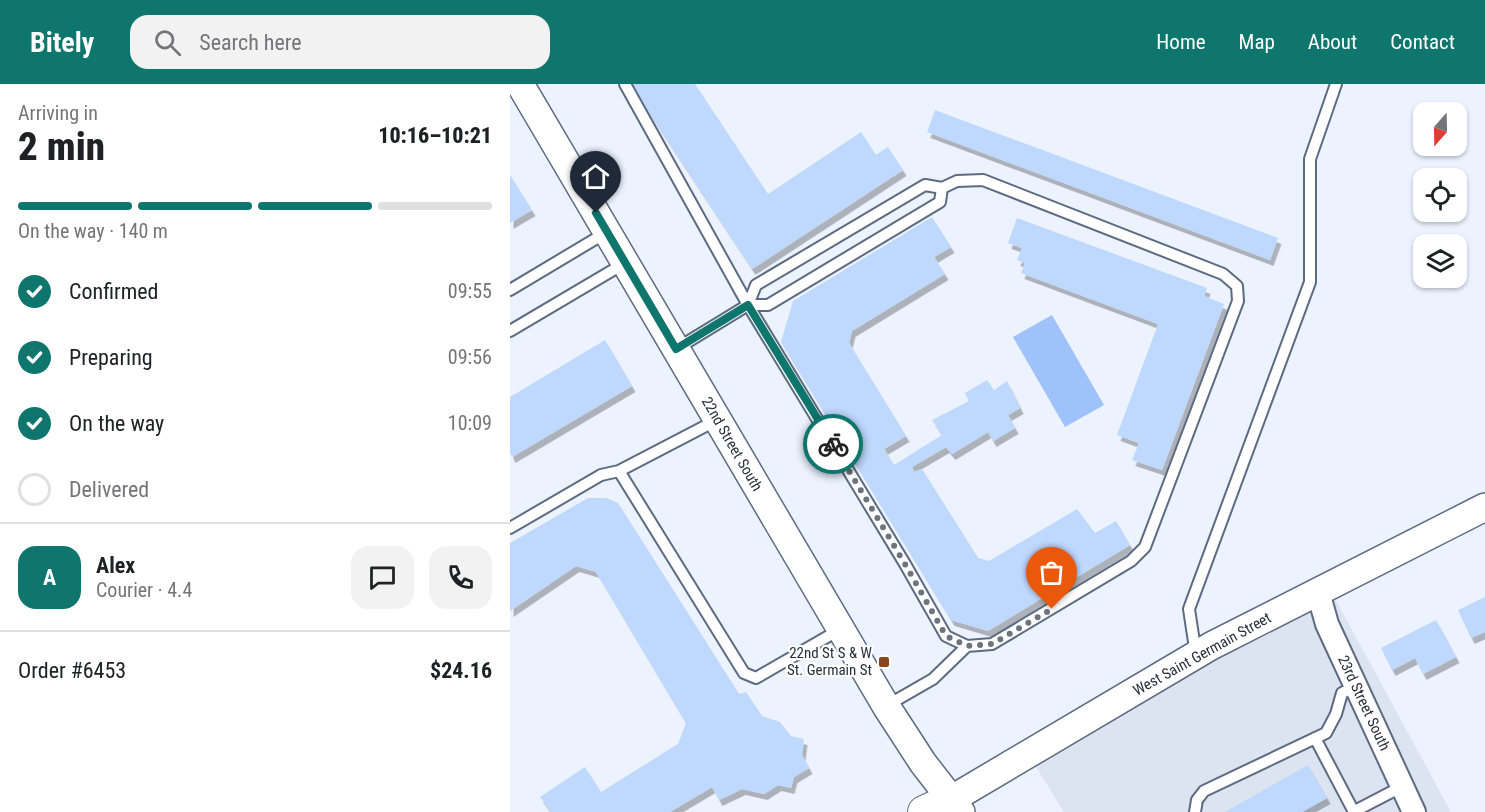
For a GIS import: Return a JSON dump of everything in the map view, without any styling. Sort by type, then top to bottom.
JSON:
[{"type":"main road","name":"West Saint Germain Street","points":[[924,812],[957,806]]},
{"type":"street","name":"22nd Street South","points":[[520,84],[839,629],[923,763],[957,806]]},
{"type":"street","name":"West Saint Germain Street","points":[[957,806],[1196,655],[1485,507]]},
{"type":"street","name":"23rd Street South","points":[[1318,592],[1327,624],[1414,812]]},
{"type":"lane","points":[[625,84],[748,305],[946,636],[967,646],[992,644],[1131,561],[1144,547],[1238,301],[1237,286],[1223,274],[983,180],[957,181],[942,188],[925,185],[756,285],[748,305]]},
{"type":"lane","points":[[1196,655],[1189,609],[1310,282],[1310,159],[1336,84]]},
{"type":"lane","points":[[676,349],[748,305],[768,305],[940,202],[942,188]]},
{"type":"lane","points":[[510,290],[607,232]]},
{"type":"lane","points":[[510,331],[625,262]]},
{"type":"lane","points":[[510,528],[601,475],[619,471],[718,420]]},
{"type":"lane","points":[[619,471],[744,673],[756,678],[839,629]]},
{"type":"lane","points":[[886,706],[933,679],[967,646]]},
{"type":"lane","points":[[1196,812],[1197,800],[1204,791],[1326,733],[1336,714],[1342,693],[1356,686]]},
{"type":"lane","points":[[1315,738],[1354,812],[1402,786]]},
{"type":"shaded area","points":[[1052,315],[1104,405],[1065,427],[1013,337]]},
{"type":"shaded area","points":[[1332,593],[1451,812],[1064,812],[1031,759]]},
{"type":"building","points":[[630,84],[695,84],[768,194],[861,132],[876,155],[888,147],[903,170],[752,269]]},
{"type":"building","points":[[935,110],[1278,238],[1270,260],[927,132]]},
{"type":"building","points":[[510,175],[532,210],[510,223]]},
{"type":"building","points":[[932,217],[951,247],[934,257],[945,274],[852,331],[849,343],[906,436],[884,449],[894,465],[942,435],[932,420],[969,401],[965,393],[987,380],[994,390],[1007,381],[1020,408],[1008,415],[1015,428],[993,441],[988,432],[952,454],[946,447],[912,467],[914,472],[922,469],[978,558],[989,561],[1077,509],[1095,533],[1116,521],[1130,545],[988,631],[951,620],[781,342],[793,301]]},
{"type":"building","points":[[1017,218],[1207,288],[1204,296],[1224,304],[1162,470],[1132,460],[1139,443],[1117,435],[1158,324],[1021,273],[1025,263],[1017,260],[1022,248],[1008,243]]},
{"type":"building","points":[[605,340],[632,386],[512,457],[510,453],[510,397]]},
{"type":"building","points":[[588,498],[606,498],[618,503],[739,694],[746,692],[762,716],[780,722],[791,736],[804,739],[802,755],[809,768],[794,777],[791,788],[778,785],[764,794],[742,789],[719,800],[712,787],[670,812],[551,812],[540,797],[585,767],[601,792],[678,744],[686,723],[596,572],[576,566],[510,611],[510,543]]},
{"type":"building","points":[[1485,597],[1485,632],[1471,638],[1458,610]]},
{"type":"building","points":[[1436,620],[1456,657],[1423,674],[1415,658],[1392,670],[1381,648]]},
{"type":"building","points":[[1308,765],[1327,798],[1302,812],[1225,812]]},
{"type":"way so far","points":[[833,444],[946,636],[967,646],[992,644],[1052,609]]},
{"type":"place","name":"22nd St S & W St. Germain St","points":[[884,662]]},
{"type":"route","points":[[596,213],[676,349],[748,305],[833,444]]}]
